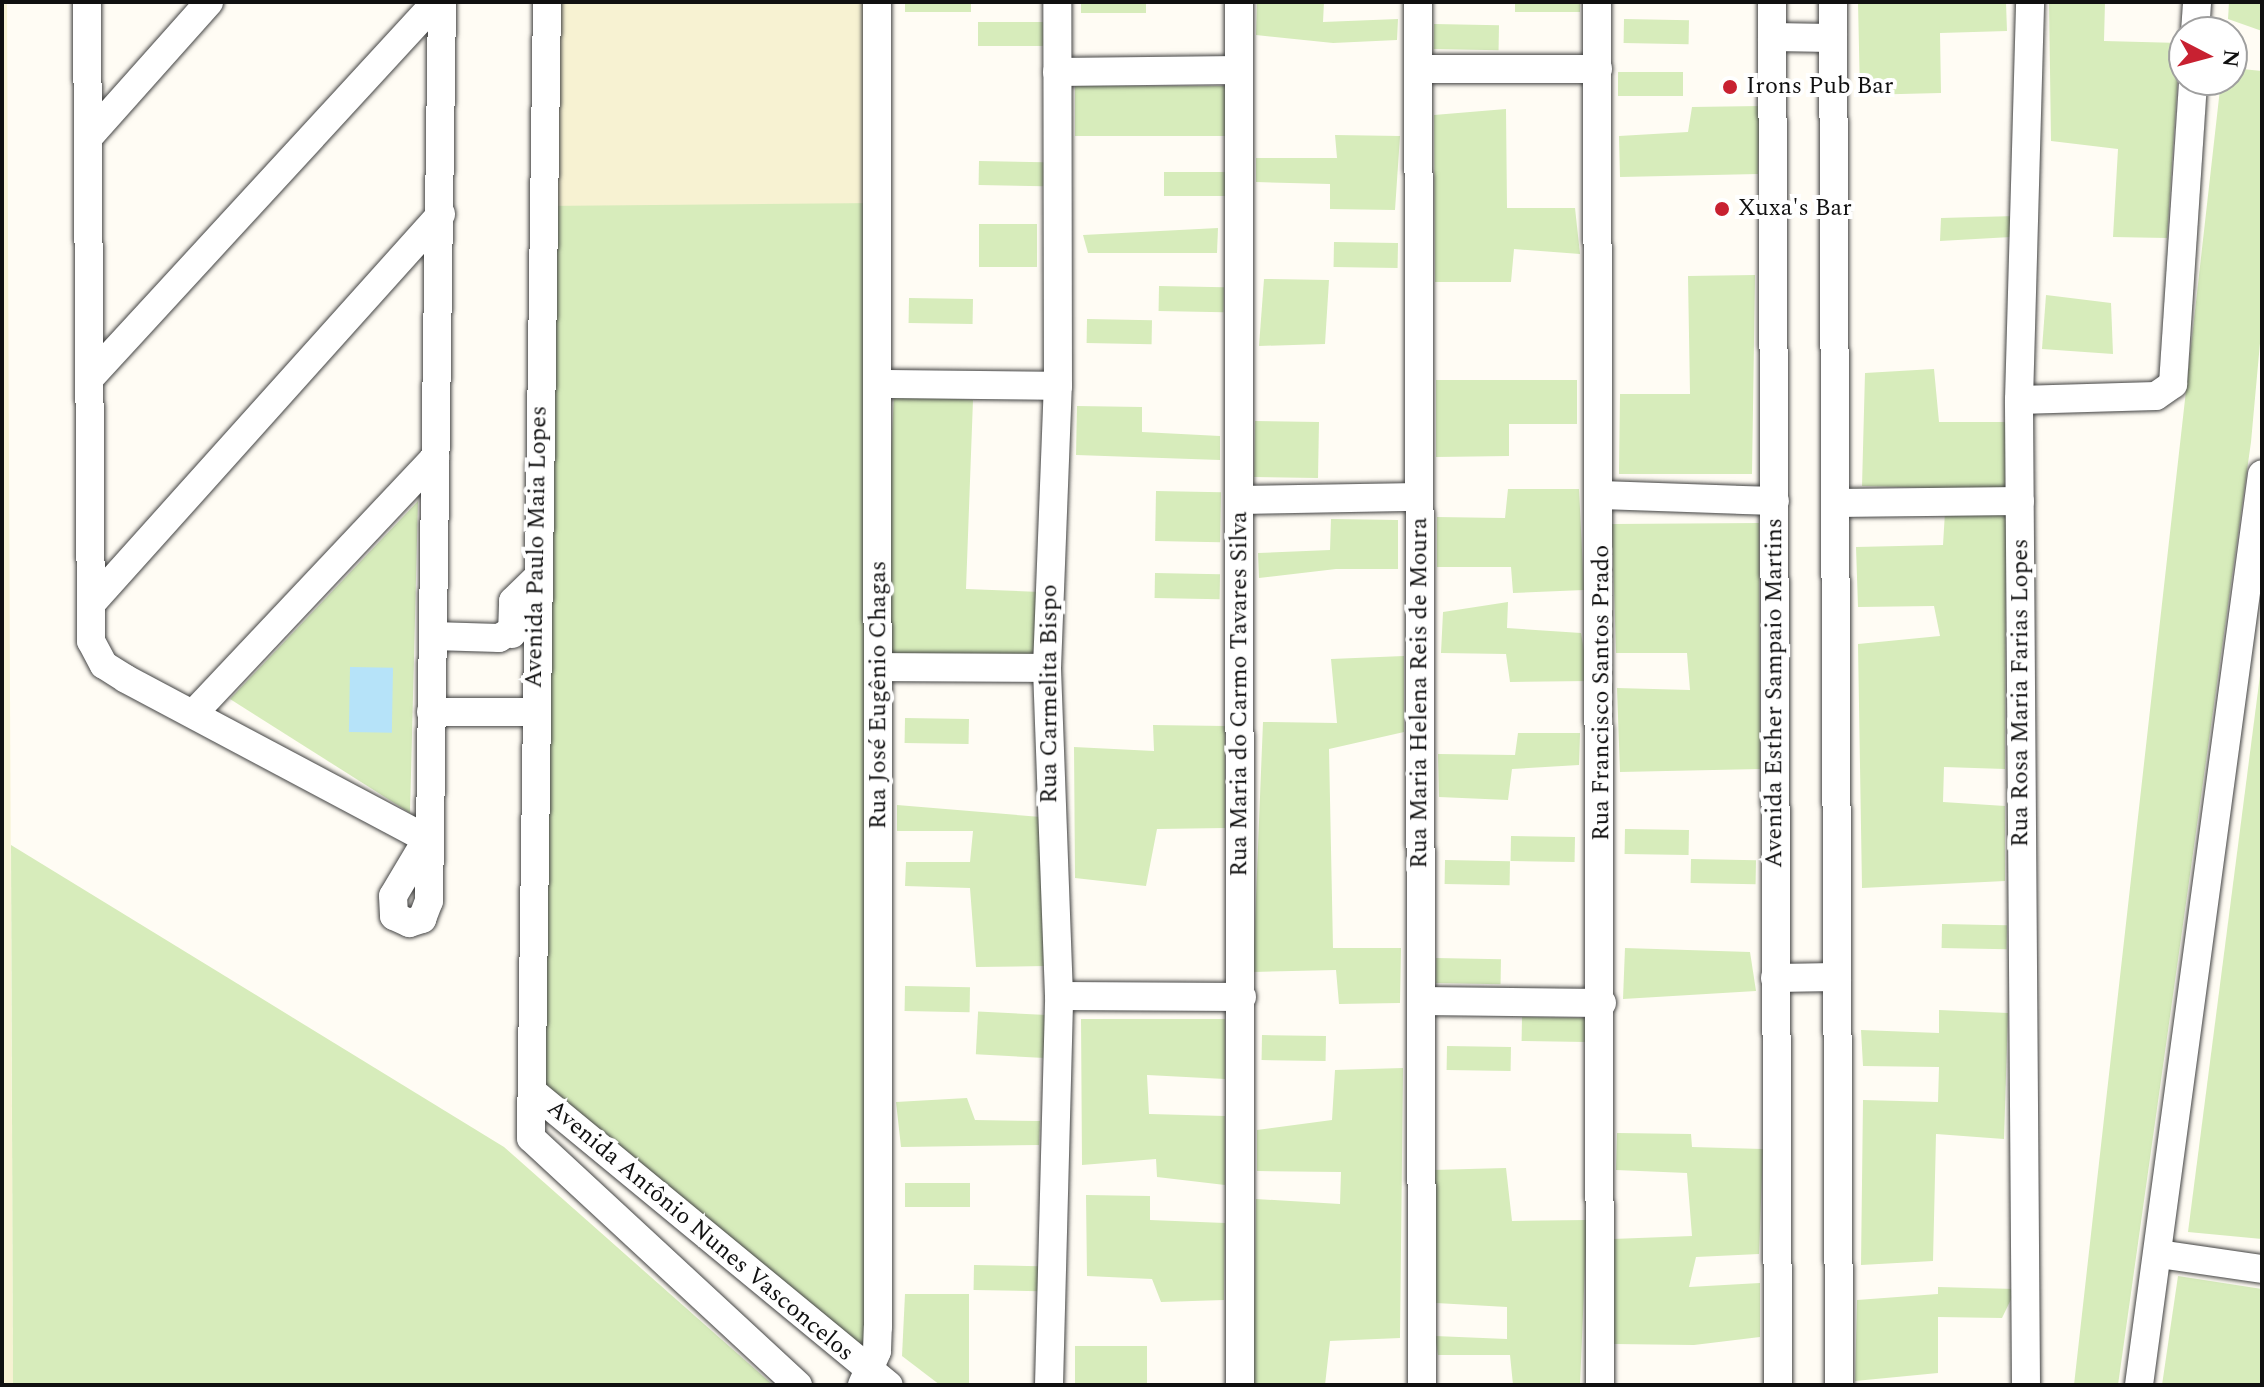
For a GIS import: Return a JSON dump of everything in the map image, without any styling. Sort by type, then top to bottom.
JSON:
[{"type":"street","points":[[87,2],[91,641],[104,665],[427,839],[441,214],[439,2]]},
{"type":"street","points":[[88,138],[209,2]]},
{"type":"street","points":[[89,379],[439,2]]},
{"type":"street","name":"Avenida Paulo Maia Lopes","points":[[533,1092],[533,712],[547,2]]},
{"type":"street","name":"Rua José Eugênio Chagas","points":[[873,1380],[878,1327],[880,667],[877,2]]},
{"type":"street","name":"Rua Carmelita Bispo","points":[[1049,1385],[1059,996],[1047,668],[1058,386],[1057,2]]},
{"type":"street","name":"Rua Maria do Carmo Tavares Silva","points":[[1239,2],[1240,1385]]},
{"type":"street","name":"Rua Maria Helena Reis de Moura","points":[[1418,2],[1422,1385]]},
{"type":"street","name":"Rua Francisco Santos Prado","points":[[1597,2],[1601,495],[1600,1385]]},
{"type":"street","name":"Avenida Esther Sampaio Martins","points":[[1772,2],[1778,1385]]},
{"type":"street","points":[[1833,2],[1839,1385]]},
{"type":"street","name":"Rua Rosa Maria Farias Lopes","points":[[2026,1385],[2019,400],[2030,2]]},
{"type":"street","points":[[1772,37],[1833,38]]},
{"type":"street","points":[[1419,69],[1598,69]]},
{"type":"street","points":[[1057,72],[1239,70]]},
{"type":"street","points":[[2019,400],[2167,393],[2176,371],[2192,96]]},
{"type":"street","points":[[91,604],[441,214]]},
{"type":"street","points":[[880,384],[1058,386]]},
{"type":"street","points":[[195,712],[435,457]]},
{"type":"street","points":[[2139,1385],[2262,474]]},
{"type":"street","points":[[1601,495],[1775,501]]},
{"type":"street","points":[[1240,500],[1419,497]]},
{"type":"street","points":[[1835,503],[2020,501]]},
{"type":"street","points":[[512,634],[513,601],[538,577]]},
{"type":"street","points":[[433,636],[512,634],[537,616]]},
{"type":"street","points":[[880,667],[1047,668]]},
{"type":"street","points":[[431,712],[533,712]]},
{"type":"street","points":[[1775,978],[1837,977]]},
{"type":"street","points":[[1059,996],[1242,997]]},
{"type":"street","points":[[1421,1001],[1602,1003]]},
{"type":"street","name":"Avenida Antônio Nunes Vasconcelos","points":[[533,1092],[873,1380]]},
{"type":"street","name":"Avenida Antônio Nunes Vasconcelos","points":[[533,1092],[531,1138],[798,1385]]},
{"type":"street","points":[[2159,1254],[2262,1269]]},
{"type":"shaded area","points":[[2,2],[7,2],[13,1385],[2,1385]]},
{"type":"shaded area","points":[[552,2],[877,2],[877,206],[552,206]]},
{"type":"green space","points":[[905,2],[971,2],[971,12],[905,12]]},
{"type":"green space","points":[[1081,2],[1146,2],[1146,13],[1081,13]]},
{"type":"green space","points":[[1257,2],[1324,2],[1323,22],[1398,19],[1397,40],[1333,43],[1256,35]]},
{"type":"green space","points":[[1515,2],[1580,2],[1580,12],[1515,12]]},
{"type":"green space","points":[[1858,2],[2006,2],[2007,31],[1940,33],[1941,93],[1860,95]]},
{"type":"green space","points":[[2049,2],[2105,2],[2104,41],[2168,43],[2168,96],[2176,96],[2167,238],[2113,237],[2118,149],[2051,141]]},
{"type":"green space","points":[[2229,2],[2262,2],[2262,31],[2248,26],[2248,16],[2228,16]]},
{"type":"green space","points":[[1624,19],[1689,20],[1689,44],[1624,43]]},
{"type":"green space","points":[[978,22],[1043,22],[1043,46],[978,46]]},
{"type":"green space","points":[[1434,24],[1499,25],[1499,50],[1434,49]]},
{"type":"green space","points":[[2248,70],[2262,71],[2262,321],[2251,442],[2118,1385],[2074,1385],[2219,96],[2248,96]]},
{"type":"green space","points":[[1618,72],[1683,72],[1683,96],[1618,96]]},
{"type":"green space","points":[[1075,86],[1225,86],[1225,136],[1075,136]]},
{"type":"green space","points":[[1760,106],[1758,174],[1620,177],[1619,136],[1688,132],[1692,107]]},
{"type":"green space","points":[[1506,109],[1507,208],[1575,208],[1580,254],[1514,249],[1511,282],[1435,282],[1434,115]]},
{"type":"green space","points":[[1335,135],[1400,136],[1395,210],[1330,209],[1330,184],[1256,182],[1256,158],[1337,158]]},
{"type":"green space","points":[[979,161],[1044,162],[1044,186],[979,185]]},
{"type":"green space","points":[[1164,172],[1229,172],[1229,196],[1164,196]]},
{"type":"green space","points":[[878,203],[881,644],[894,395],[973,400],[966,589],[1040,592],[1047,668],[880,667],[869,1371],[533,1092],[543,206]]},
{"type":"green space","points":[[2016,216],[2011,237],[1940,241],[1941,218]]},
{"type":"green space","points":[[979,224],[1037,224],[1037,267],[979,267]]},
{"type":"green space","points":[[1218,228],[1217,253],[1088,253],[1083,235]]},
{"type":"green space","points":[[1334,242],[1398,243],[1398,268],[1334,267]]},
{"type":"green space","points":[[1755,275],[1752,474],[1619,474],[1620,394],[1690,394],[1688,276]]},
{"type":"green space","points":[[1264,279],[1329,280],[1325,344],[1259,346]]},
{"type":"green space","points":[[1159,286],[1224,287],[1224,312],[1159,311]]},
{"type":"green space","points":[[2046,295],[2111,303],[2113,354],[2042,349]]},
{"type":"green space","points":[[909,298],[973,299],[973,324],[909,323]]},
{"type":"green space","points":[[1087,319],[1152,320],[1152,344],[1087,343]]},
{"type":"green space","points":[[1934,369],[1939,422],[2006,422],[2005,490],[1862,486],[1865,373]]},
{"type":"green space","points":[[1436,380],[1577,380],[1577,424],[1509,424],[1509,456],[1436,457]]},
{"type":"green space","points":[[1077,406],[1142,407],[1142,432],[1220,436],[1220,460],[1076,455]]},
{"type":"green space","points":[[1255,421],[1319,422],[1318,478],[1254,477]]},
{"type":"green space","points":[[1508,489],[1579,489],[1584,590],[1513,593],[1511,567],[1437,567],[1437,517],[1505,518]]},
{"type":"green space","points":[[1156,491],[1221,492],[1220,542],[1155,541]]},
{"type":"green space","points":[[418,501],[410,813],[230,699]]},
{"type":"green space","points":[[1945,512],[2006,512],[2005,769],[1944,767],[1943,802],[2005,806],[2005,881],[1862,888],[1858,644],[1940,636],[1934,606],[1858,607],[1856,547],[1943,545]]},
{"type":"green space","points":[[1331,519],[1398,520],[1398,569],[1336,569],[1259,578],[1258,553],[1330,550]]},
{"type":"green space","points":[[1759,523],[1760,769],[1620,772],[1617,688],[1690,690],[1687,653],[1616,653],[1612,524]]},
{"type":"green space","points":[[1155,573],[1220,574],[1220,599],[1155,598]]},
{"type":"green space","points":[[1508,602],[1507,628],[1581,633],[1589,681],[1510,682],[1506,654],[1441,653],[1443,612]]},
{"type":"green space","points":[[1404,656],[1404,732],[1329,749],[1333,948],[1401,948],[1400,1003],[1339,1004],[1336,970],[1253,972],[1263,722],[1337,723],[1331,659]]},
{"type":"green space","points":[[2262,660],[2262,1239],[2188,1232]]},
{"type":"green space","points":[[905,718],[969,719],[969,744],[905,743]]},
{"type":"green space","points":[[1153,725],[1225,726],[1225,828],[1157,829],[1146,886],[1075,878],[1074,747],[1154,751]]},
{"type":"green space","points":[[1518,733],[1580,733],[1579,765],[1512,769],[1508,800],[1439,797],[1438,754],[1515,755]]},
{"type":"green space","points":[[897,805],[1041,817],[1046,966],[976,967],[970,888],[905,886],[906,862],[970,862],[973,831],[897,831]]},
{"type":"green space","points":[[1625,829],[1689,830],[1689,855],[1625,854]]},
{"type":"green space","points":[[1511,836],[1575,837],[1575,862],[1511,861]]},
{"type":"green space","points":[[11,845],[504,1147],[773,1385],[13,1385]]},
{"type":"green space","points":[[1691,859],[1756,860],[1756,884],[1691,883]]},
{"type":"green space","points":[[1445,860],[1510,861],[1510,885],[1445,884]]},
{"type":"green space","points":[[1942,924],[2007,925],[2007,949],[1942,948]]},
{"type":"green space","points":[[1625,948],[1750,952],[1756,991],[1623,999]]},
{"type":"green space","points":[[1436,958],[1501,959],[1501,984],[1436,983]]},
{"type":"green space","points":[[905,986],[970,987],[970,1012],[905,1011]]},
{"type":"green space","points":[[1939,1010],[2008,1013],[2004,1139],[1936,1134],[1933,1261],[1861,1265],[1863,1100],[1938,1102],[1939,1067],[1863,1066],[1861,1030],[1939,1033]]},
{"type":"green space","points":[[978,1011],[1047,1015],[1045,1058],[976,1054]]},
{"type":"green space","points":[[1522,1017],[1586,1018],[1586,1042],[1522,1041]]},
{"type":"green space","points":[[1081,1019],[1225,1019],[1225,1079],[1147,1075],[1149,1114],[1225,1116],[1225,1185],[1157,1177],[1156,1159],[1082,1165]]},
{"type":"green space","points":[[1262,1035],[1326,1036],[1326,1061],[1262,1060]]},
{"type":"green space","points":[[1447,1046],[1511,1047],[1511,1071],[1447,1070]]},
{"type":"green space","points":[[1403,1068],[1400,1338],[1330,1341],[1325,1385],[1253,1385],[1256,1199],[1340,1204],[1341,1172],[1257,1171],[1257,1130],[1332,1120],[1335,1070]]},
{"type":"green space","points":[[967,1098],[975,1120],[1040,1121],[1039,1145],[901,1147],[896,1102]]},
{"type":"green space","points":[[1617,1133],[1691,1134],[1692,1147],[1763,1149],[1759,1254],[1696,1257],[1689,1287],[1760,1283],[1760,1337],[1694,1345],[1614,1344],[1612,1239],[1692,1236],[1687,1173],[1616,1170]]},
{"type":"green space","points":[[1506,1168],[1512,1221],[1587,1220],[1580,1385],[1513,1385],[1510,1355],[1438,1355],[1435,1336],[1507,1339],[1507,1307],[1436,1303],[1432,1170]]},
{"type":"green space","points":[[905,1183],[970,1183],[970,1207],[905,1207]]},
{"type":"green space","points":[[1086,1195],[1150,1196],[1150,1220],[1225,1223],[1224,1300],[1161,1302],[1152,1279],[1087,1276]]},
{"type":"green space","points":[[974,1265],[1039,1266],[1039,1291],[974,1290]]},
{"type":"green space","points":[[2178,1276],[2262,1289],[2262,1385],[2162,1385]]},
{"type":"green space","points":[[1938,1287],[2016,1289],[2002,1318],[1938,1317],[1938,1373],[1855,1381],[1857,1300],[1938,1294]]},
{"type":"green space","points":[[905,1294],[969,1294],[969,1385],[940,1385],[902,1356]]},
{"type":"green space","points":[[1075,1346],[1147,1346],[1147,1385],[1075,1385]]},
{"type":"water","points":[[350,667],[393,668],[392,733],[349,732]]},
{"type":"place","name":"Irons Pub Bar","points":[[1730,87]]},
{"type":"place","name":"Xuxa's Bar","points":[[1722,209]]}]
